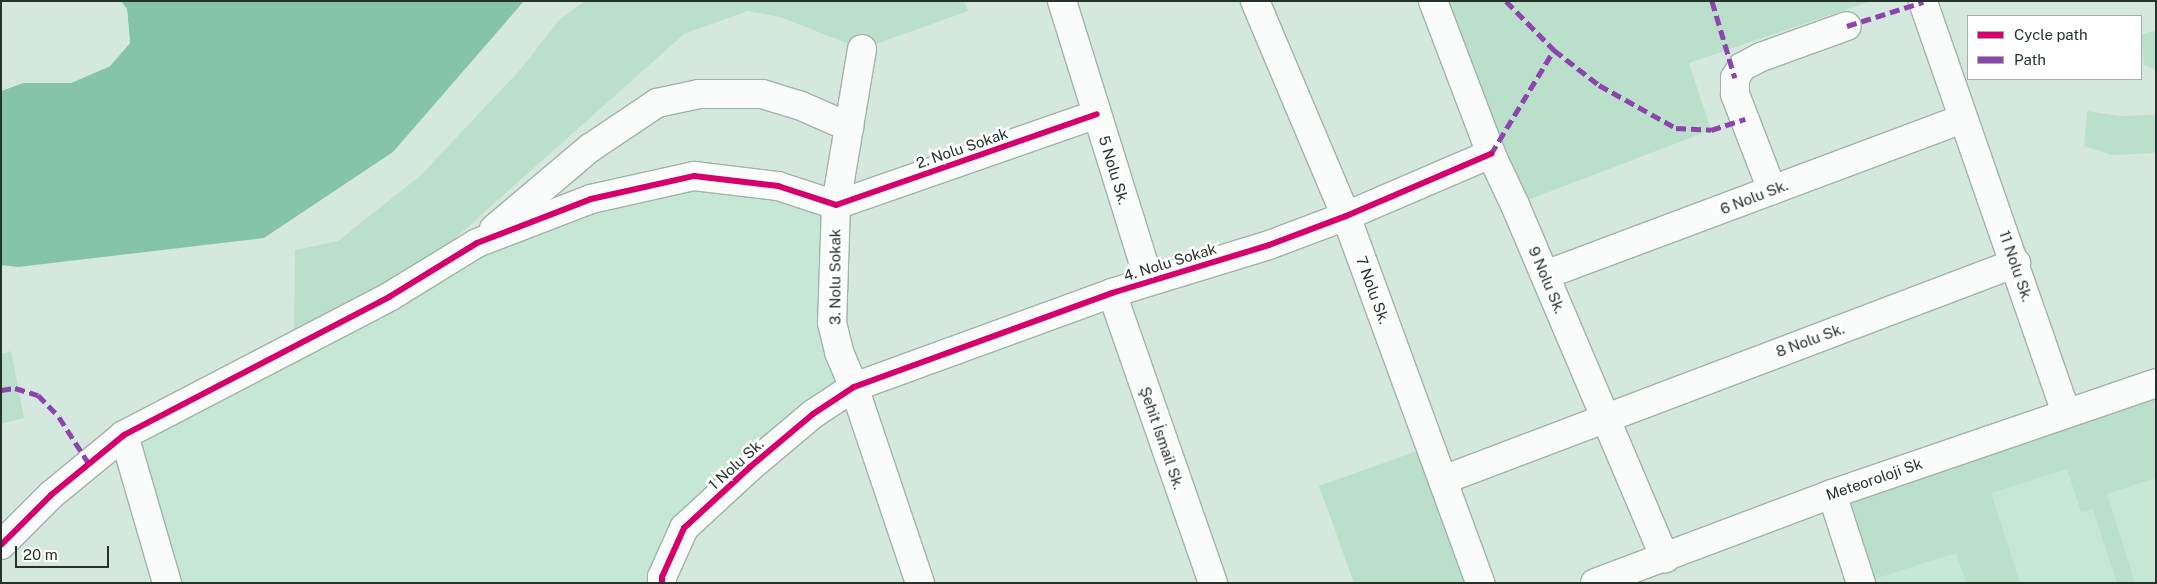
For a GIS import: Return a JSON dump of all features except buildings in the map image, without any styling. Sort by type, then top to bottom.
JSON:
[{"type":"street","name":"5 Nolu Sk.","points":[[1062,1],[1149,281]]},
{"type":"street","name":"7 Nolu Sk.","points":[[1255,1],[1346,216],[1480,583]]},
{"type":"street","name":"9 Nolu Sk.","points":[[1433,1],[1491,154],[1545,275],[1665,558]]},
{"type":"street","name":"11 Nolu Sk.","points":[[1923,2],[1962,119],[2016,263],[2066,413]]},
{"type":"street","points":[[1772,190],[1736,94],[1736,78],[1742,67],[1761,57],[1847,26]]},
{"type":"street","name":"3. Nolu Sokak","points":[[862,49],[836,205],[832,323],[839,352],[854,387],[920,583]]},
{"type":"street","points":[[1,545],[51,495],[124,435],[389,297],[477,243],[590,148],[657,103],[699,94],[762,94],[799,106],[848,127]]},
{"type":"street","name":"2. Nolu Sokak","points":[[836,205],[1097,114]]},
{"type":"street","name":"6 Nolu Sk.","points":[[1545,275],[1962,119]]},
{"type":"street","name":"4. Nolu Sokak","points":[[854,387],[1112,293],[1268,245],[1346,216],[1491,154]]},
{"type":"street","points":[[477,243],[591,199],[694,176],[778,186],[836,205]]},
{"type":"street","name":"8 Nolu Sk.","points":[[1443,480],[1605,417],[2016,263]]},
{"type":"street","name":"Şehit İsmail Sk.","points":[[1112,293],[1213,583]]},
{"type":"street","name":"Meteoroloji Sk","points":[[1595,583],[1832,494],[2156,384]]},
{"type":"street","name":"1 Nolu Sk.","points":[[662,583],[662,577],[684,528],[750,467],[813,414],[854,387]]},
{"type":"street","points":[[124,435],[167,583]]},
{"type":"street","points":[[1832,494],[1860,583]]},
{"type":"shaded area","points":[[121,1],[524,1],[393,152],[264,238],[18,267],[1,265],[1,91],[23,83],[71,83],[110,66],[130,43],[127,9]]},
{"type":"shaded area","points":[[585,1],[964,1],[968,11],[862,49],[780,17],[748,11],[684,34],[389,297],[294,347],[295,250],[338,241],[421,175],[520,70],[559,20]]},
{"type":"shaded area","points":[[1433,1],[1871,1],[1689,63],[1711,130],[1515,205]]},
{"type":"shaded area","points":[[2156,30],[2156,70],[2144,65],[2142,35]]},
{"type":"shaded area","points":[[2087,111],[2119,116],[2156,115],[2156,153],[2112,155],[2084,146]]},
{"type":"shaded area","points":[[694,176],[836,205],[832,323],[854,387],[684,528],[662,583],[167,583],[124,435],[477,243]]},
{"type":"shaded area","points":[[11,351],[24,418],[1,424],[1,354]]},
{"type":"shaded area","points":[[2156,383],[2156,583],[1861,583],[2066,413]]},
{"type":"shaded area","points":[[2156,383],[2156,478],[2107,494],[2135,583],[2117,583],[2093,509],[2081,512],[2067,469],[1991,493],[2020,583],[1966,583],[1956,553],[1862,583],[1832,494]]},
{"type":"shaded area","points":[[1431,446],[1480,583],[1354,583],[1319,486]]},
{"type":"pier","points":[[118,1],[127,9],[130,43],[110,66],[71,83],[23,83],[1,91],[1,88],[23,80],[70,80],[109,64],[128,42],[124,10]]},
{"type":"marked path","points":[[1506,1],[1554,50]]},
{"type":"marked path","points":[[1712,1],[1735,78]]},
{"type":"marked path","points":[[1847,26],[1923,2]]},
{"type":"marked path","points":[[1491,154],[1554,50],[1599,85],[1676,128],[1711,130],[1745,119]]},
{"type":"marked path","points":[[1,390],[15,388],[38,395],[59,417],[89,464]]},
{"type":"cycle path","points":[[1,545],[51,495],[124,435],[389,297],[477,243],[591,199],[694,176],[778,186],[836,205],[1097,114]]},
{"type":"cycle path","points":[[662,583],[662,577],[684,528],[750,467],[813,414],[854,387],[1112,293],[1269,245],[1346,216],[1491,154]]}]
